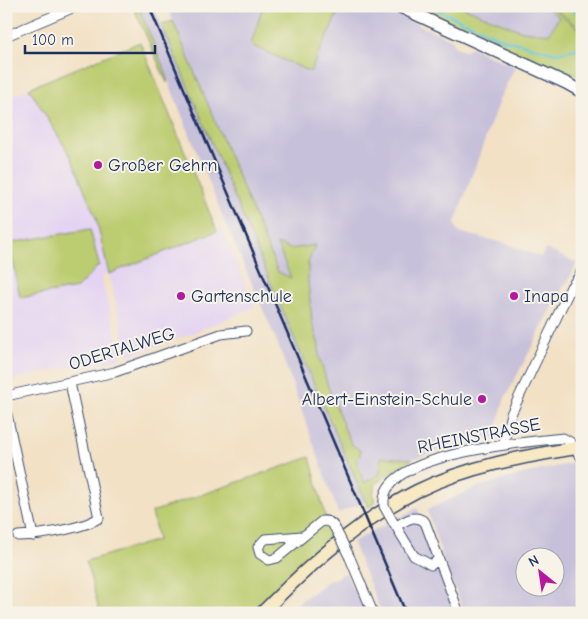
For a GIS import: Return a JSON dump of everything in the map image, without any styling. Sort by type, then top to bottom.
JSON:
[{"type":"main road","name":"RHEINSTRASSE","points":[[262,613],[288,586],[357,528],[417,492],[449,478],[512,459],[579,451]]},
{"type":"street","points":[[6,36],[57,10],[77,6]]},
{"type":"street","points":[[398,6],[413,9],[582,92]]},
{"type":"street","points":[[503,445],[511,414],[571,287],[582,270]]},
{"type":"street","name":"ODERTALWEG","points":[[6,396],[115,372],[221,334],[246,331]]},
{"type":"street","points":[[18,536],[33,536],[90,523],[99,518],[70,382]]},
{"type":"street","points":[[6,410],[33,536]]},
{"type":"street","name":"RHEINSTRASSE","points":[[438,560],[431,565],[414,556],[384,506],[386,491],[390,485],[411,468],[434,459],[503,445],[563,438],[579,451]]},
{"type":"street","points":[[394,524],[414,517],[420,518],[425,522],[459,613]]},
{"type":"street","points":[[302,536],[322,521],[326,520],[331,523],[350,558],[373,613]]},
{"type":"shaded area","points":[[138,6],[153,6],[162,25],[365,502],[338,513],[278,344],[225,222]]},
{"type":"shaded area","points":[[167,6],[376,6],[453,40],[454,46],[465,51],[471,47],[515,67],[499,100],[455,223],[458,232],[504,243],[541,257],[546,249],[577,263],[504,400],[494,438],[405,461],[363,486],[258,223]]},
{"type":"shaded area","points":[[460,6],[545,6],[559,17],[550,34],[522,31]]},
{"type":"shaded area","name":"Großer Gehrn","points":[[140,42],[217,231],[222,229],[255,307],[191,334],[128,356],[109,274],[101,277],[122,358],[86,367],[85,363],[6,381],[6,98]]},
{"type":"shaded area","points":[[582,461],[582,613],[465,613],[446,567],[427,510],[473,489],[519,475]]},
{"type":"shaded area","points":[[417,508],[461,613],[382,613],[352,542]]},
{"type":"shaded area","points":[[346,573],[352,588],[358,591],[367,613],[284,613],[327,582]]},
{"type":"green space","points":[[133,6],[138,6],[167,76],[167,83]]},
{"type":"green space","points":[[263,6],[341,6],[310,72],[251,45]]},
{"type":"green space","points":[[422,6],[460,6],[522,31],[549,34],[559,17],[545,6],[550,6],[576,27],[582,28],[582,77],[525,56],[421,8]]},
{"type":"green space","points":[[552,6],[582,6],[582,27],[577,26]]},
{"type":"green space","points":[[173,21],[278,272],[291,278],[277,244],[291,249],[315,245],[308,263],[308,281],[312,322],[319,346],[319,356],[329,390],[351,444],[361,451],[357,463],[364,483],[380,474],[381,457],[412,459],[376,483],[373,494],[375,503],[368,507],[306,366],[162,25]]},
{"type":"green space","points":[[140,42],[217,231],[109,274],[96,218],[71,157],[29,88]]},
{"type":"green space","points":[[90,229],[99,265],[77,288],[20,298],[10,243]]},
{"type":"green space","points":[[310,457],[330,537],[250,613],[100,613],[86,561],[158,540],[152,512]]},
{"type":"waterway","points":[[429,6],[505,40],[556,53],[582,48]]},
{"type":"waterway","points":[[578,6],[582,9]]},
{"type":"railway","points":[[149,6],[406,613]]},
{"type":"place","name":"Großer Gehrn","points":[[98,165]]},
{"type":"place","name":"Gartenschule","points":[[181,296]]},
{"type":"place","name":"Inapa","points":[[514,296]]},
{"type":"place","name":"Albert-Einstein-Schule","points":[[482,399]]}]
